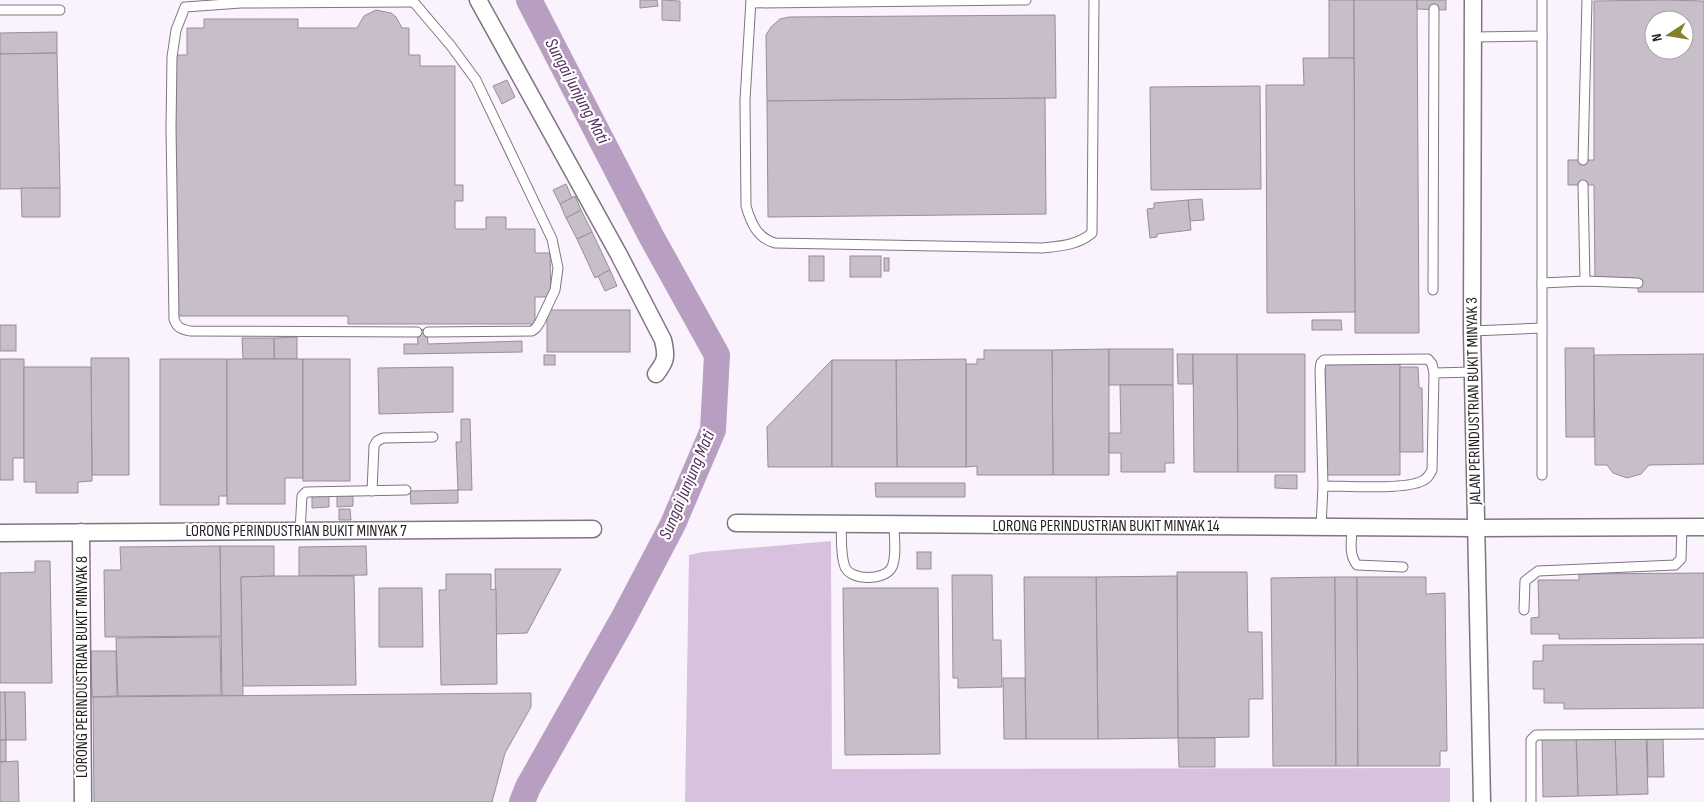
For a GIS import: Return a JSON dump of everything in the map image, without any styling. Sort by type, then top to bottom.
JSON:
[{"type":"street","points":[[478,0],[663,340],[666,352],[665,363],[656,374]]},
{"type":"street","name":"JALAN PERINDUSTRIAN BUKIT MINYAK 3","points":[[1473,0],[1472,331],[1482,802]]},
{"type":"street","name":"LORONG PERINDUSTRIAN BUKIT MINYAK 14","points":[[736,524],[1476,528],[1704,527]]},
{"type":"street","name":"LORONG PERINDUSTRIAN BUKIT MINYAK 7","points":[[0,533],[593,529]]},
{"type":"street","name":"LORONG PERINDUSTRIAN BUKIT MINYAK 8","points":[[81,532],[83,802]]},
{"type":"lane","points":[[1026,0],[751,1],[744,100],[746,206],[750,220],[765,240],[775,243],[1042,248],[1084,240],[1092,233],[1094,0]]},
{"type":"lane","points":[[1542,0],[1542,475]]},
{"type":"lane","points":[[1583,160],[1587,0]]},
{"type":"lane","points":[[417,332],[190,330],[181,329],[176,326],[174,319],[171,128],[172,56],[176,30],[185,3],[412,1],[451,46],[476,80],[552,239],[558,268],[555,290],[549,305],[536,328],[532,331],[428,332]]},
{"type":"lane","points":[[1433,290],[1434,9]]},
{"type":"lane","points":[[0,10],[60,10]]},
{"type":"lane","points":[[1473,37],[1542,36]]},
{"type":"lane","points":[[1583,185],[1585,281]]},
{"type":"lane","points":[[1542,283],[1585,281],[1638,283]]},
{"type":"lane","points":[[1472,331],[1542,328]]},
{"type":"lane","points":[[1321,527],[1323,486],[1321,363],[1324,360],[1428,359],[1432,364],[1434,373],[1432,470],[1428,477],[1421,482],[1405,486],[1323,486]]},
{"type":"lane","points":[[1434,373],[1473,372]]},
{"type":"lane","points":[[372,491],[373,450],[377,441],[383,438],[432,436]]},
{"type":"lane","points":[[300,531],[302,496],[305,493],[406,490]]},
{"type":"lane","points":[[841,524],[844,565],[848,572],[854,576],[880,576],[888,572],[894,559],[894,524]]},
{"type":"lane","points":[[1352,527],[1351,552],[1357,565],[1403,567]]},
{"type":"lane","points":[[1524,610],[1525,581],[1538,571],[1675,565],[1682,559],[1682,527]]},
{"type":"lane","points":[[1532,802],[1531,740],[1536,735],[1704,734]]},
{"type":"shaded area","points":[[831,541],[832,769],[1450,768],[1450,802],[685,802],[689,555],[703,552]]},
{"type":"building","points":[[640,0],[657,0],[658,6],[640,8]]},
{"type":"building","points":[[662,0],[680,1],[680,21],[662,20]]},
{"type":"building","points":[[1329,0],[1354,0],[1354,58],[1329,58]]},
{"type":"building","points":[[1354,0],[1417,0],[1419,333],[1355,333]]},
{"type":"building","points":[[1417,0],[1446,0],[1446,10],[1417,9]]},
{"type":"building","points":[[1594,1],[1704,1],[1704,292],[1638,292],[1638,280],[1595,280],[1594,185],[1568,185],[1568,160],[1594,160]]},
{"type":"building","points":[[376,10],[391,13],[396,17],[402,28],[409,28],[409,55],[420,55],[420,66],[455,66],[455,185],[463,185],[463,201],[455,201],[455,229],[486,229],[486,217],[506,217],[506,229],[535,229],[535,253],[550,253],[551,297],[535,297],[535,324],[348,324],[348,316],[175,316],[175,55],[187,55],[187,28],[204,28],[204,19],[298,19],[298,28],[357,28],[364,16]]},
{"type":"building","points":[[1055,15],[1056,98],[767,101],[766,35],[771,27],[780,19],[789,17]]},
{"type":"building","points":[[57,32],[57,53],[0,54],[0,33]]},
{"type":"building","points":[[57,53],[60,188],[0,189],[0,54]]},
{"type":"building","points":[[1303,58],[1354,58],[1355,312],[1267,313],[1266,85],[1304,85]]},
{"type":"building","points":[[507,80],[515,97],[502,104],[493,86]]},
{"type":"building","points":[[1260,86],[1261,189],[1151,190],[1150,87]]},
{"type":"building","points":[[1045,98],[1046,214],[768,217],[767,101]]},
{"type":"building","points":[[566,184],[572,198],[560,204],[553,190]]},
{"type":"building","points":[[21,188],[60,188],[60,217],[22,217]]},
{"type":"building","points":[[575,196],[581,210],[566,218],[560,204]]},
{"type":"building","points":[[1202,199],[1204,220],[1190,221],[1188,200]]},
{"type":"building","points":[[1188,200],[1191,230],[1157,234],[1157,237],[1150,238],[1147,209],[1154,208],[1154,203]]},
{"type":"building","points":[[581,210],[592,232],[577,239],[566,218]]},
{"type":"building","points":[[592,232],[610,270],[595,278],[577,239]]},
{"type":"building","points":[[809,256],[824,256],[824,281],[809,281]]},
{"type":"building","points":[[850,256],[881,256],[881,277],[850,277]]},
{"type":"building","points":[[884,258],[889,258],[889,271],[884,271]]},
{"type":"building","points":[[610,270],[617,286],[605,291],[598,276]]},
{"type":"building","points":[[547,310],[630,310],[630,352],[547,352]]},
{"type":"building","points":[[1312,320],[1341,320],[1342,330],[1312,330]]},
{"type":"building","points":[[0,325],[16,325],[16,351],[0,351]]},
{"type":"building","points":[[427,329],[428,344],[522,341],[522,352],[404,354],[404,344],[418,344],[417,330]]},
{"type":"building","points":[[297,337],[297,359],[274,359],[274,338]]},
{"type":"building","points":[[242,338],[274,338],[274,359],[243,359]]},
{"type":"building","points":[[1565,348],[1594,348],[1594,437],[1566,437]]},
{"type":"building","points":[[1109,349],[1109,475],[1053,475],[1052,350]]},
{"type":"building","points":[[1109,349],[1173,349],[1173,385],[1109,385]]},
{"type":"building","points":[[984,350],[1052,350],[1053,475],[977,475],[977,466],[966,467],[966,364],[977,364],[977,359],[984,359]]},
{"type":"building","points":[[1177,354],[1193,354],[1193,384],[1178,384]]},
{"type":"building","points":[[1193,354],[1237,354],[1238,472],[1194,472]]},
{"type":"building","points":[[1237,354],[1305,354],[1305,472],[1238,472]]},
{"type":"building","points":[[1704,354],[1704,464],[1649,465],[1641,474],[1627,478],[1613,473],[1607,465],[1595,465],[1594,355]]},
{"type":"building","points":[[544,355],[555,355],[555,365],[544,365]]},
{"type":"building","points":[[91,358],[129,358],[129,475],[92,475]]},
{"type":"building","points":[[0,359],[24,359],[24,458],[13,458],[13,480],[0,480]]},
{"type":"building","points":[[160,359],[227,359],[227,496],[219,496],[219,505],[160,505]]},
{"type":"building","points":[[227,359],[303,359],[303,478],[285,478],[285,504],[227,504]]},
{"type":"building","points":[[303,359],[350,359],[350,481],[303,481]]},
{"type":"building","points":[[966,359],[966,467],[897,467],[896,360]]},
{"type":"building","points":[[832,360],[832,467],[768,467],[767,427]]},
{"type":"building","points":[[832,360],[896,360],[897,467],[832,467]]},
{"type":"building","points":[[1325,363],[1400,363],[1400,475],[1326,475]]},
{"type":"building","points":[[24,367],[91,367],[92,481],[78,482],[78,493],[36,493],[36,482],[24,482]]},
{"type":"building","points":[[453,367],[453,412],[379,414],[378,368]]},
{"type":"building","points":[[1400,367],[1418,367],[1419,388],[1422,388],[1423,452],[1400,452]]},
{"type":"building","points":[[1120,385],[1173,385],[1174,463],[1165,463],[1165,472],[1121,472],[1121,453],[1109,453],[1109,433],[1121,433]]},
{"type":"building","points":[[461,419],[470,419],[472,490],[458,490],[456,442],[461,442]]},
{"type":"building","points":[[1275,475],[1297,475],[1297,489],[1275,488]]},
{"type":"building","points":[[875,483],[965,483],[965,497],[876,497]]},
{"type":"building","points":[[458,490],[458,503],[411,504],[410,491]]},
{"type":"building","points":[[337,494],[353,494],[353,506],[337,507]]},
{"type":"building","points":[[312,496],[329,496],[329,507],[312,508]]},
{"type":"building","points":[[339,509],[350,509],[351,520],[339,520]]},
{"type":"building","points":[[220,546],[274,546],[274,576],[241,577],[243,696],[222,696]]},
{"type":"building","points":[[220,546],[221,636],[105,637],[104,570],[121,570],[120,547]]},
{"type":"building","points":[[366,546],[367,575],[299,576],[299,547]]},
{"type":"building","points":[[917,552],[931,552],[931,569],[917,569]]},
{"type":"building","points":[[35,561],[50,561],[52,683],[0,683],[0,573],[35,572]]},
{"type":"building","points":[[495,569],[561,569],[527,633],[496,634]]},
{"type":"building","points":[[1177,572],[1247,572],[1248,632],[1262,632],[1263,699],[1249,699],[1249,737],[1178,738]]},
{"type":"building","points":[[1704,573],[1704,638],[1559,639],[1559,634],[1531,634],[1531,618],[1539,617],[1538,580],[1579,580],[1579,574]]},
{"type":"building","points":[[446,574],[491,574],[491,590],[496,589],[497,684],[441,685],[439,590],[446,590]]},
{"type":"building","points":[[952,575],[992,575],[993,640],[1001,640],[1002,687],[958,688],[958,678],[953,678]]},
{"type":"building","points":[[354,576],[356,685],[243,686],[241,577]]},
{"type":"building","points":[[1177,576],[1178,738],[1098,739],[1096,577]]},
{"type":"building","points":[[1024,577],[1096,577],[1098,739],[1026,739]]},
{"type":"building","points":[[1335,577],[1336,766],[1273,766],[1271,578]]},
{"type":"building","points":[[1335,577],[1357,577],[1358,766],[1336,766]]},
{"type":"building","points":[[1357,577],[1426,577],[1426,594],[1445,593],[1447,751],[1440,751],[1440,766],[1358,766]]},
{"type":"building","points":[[379,588],[422,588],[423,647],[379,647]]},
{"type":"building","points":[[843,588],[938,588],[940,754],[845,755]]},
{"type":"building","points":[[220,637],[221,695],[118,696],[116,638]]},
{"type":"building","points":[[1704,644],[1704,708],[1564,709],[1564,703],[1544,703],[1544,689],[1533,689],[1533,661],[1543,661],[1543,645]]},
{"type":"building","points":[[91,651],[116,651],[117,696],[92,697]]},
{"type":"building","points":[[1003,678],[1025,678],[1026,739],[1004,739]]},
{"type":"building","points":[[0,692],[5,692],[6,740],[0,740]]},
{"type":"building","points":[[5,692],[25,692],[26,740],[6,740]]},
{"type":"building","points":[[531,693],[531,707],[505,753],[492,802],[94,802],[93,697]]},
{"type":"building","points":[[1646,734],[1648,794],[1617,795],[1615,735]]},
{"type":"building","points":[[1576,735],[1615,735],[1617,795],[1578,796]]},
{"type":"building","points":[[1576,735],[1578,796],[1543,797],[1542,736]]},
{"type":"building","points":[[1178,738],[1215,738],[1215,767],[1179,767]]},
{"type":"building","points":[[1647,739],[1663,739],[1664,777],[1648,777]]},
{"type":"building","points":[[0,740],[6,740],[6,761],[0,762]]},
{"type":"building","points":[[18,761],[19,802],[0,802],[0,762]]},
{"type":"waterway","name":"Sungai Junjung Mati","points":[[522,802],[528,787],[623,619],[673,524],[713,430],[717,355],[651,236],[529,0]]}]
